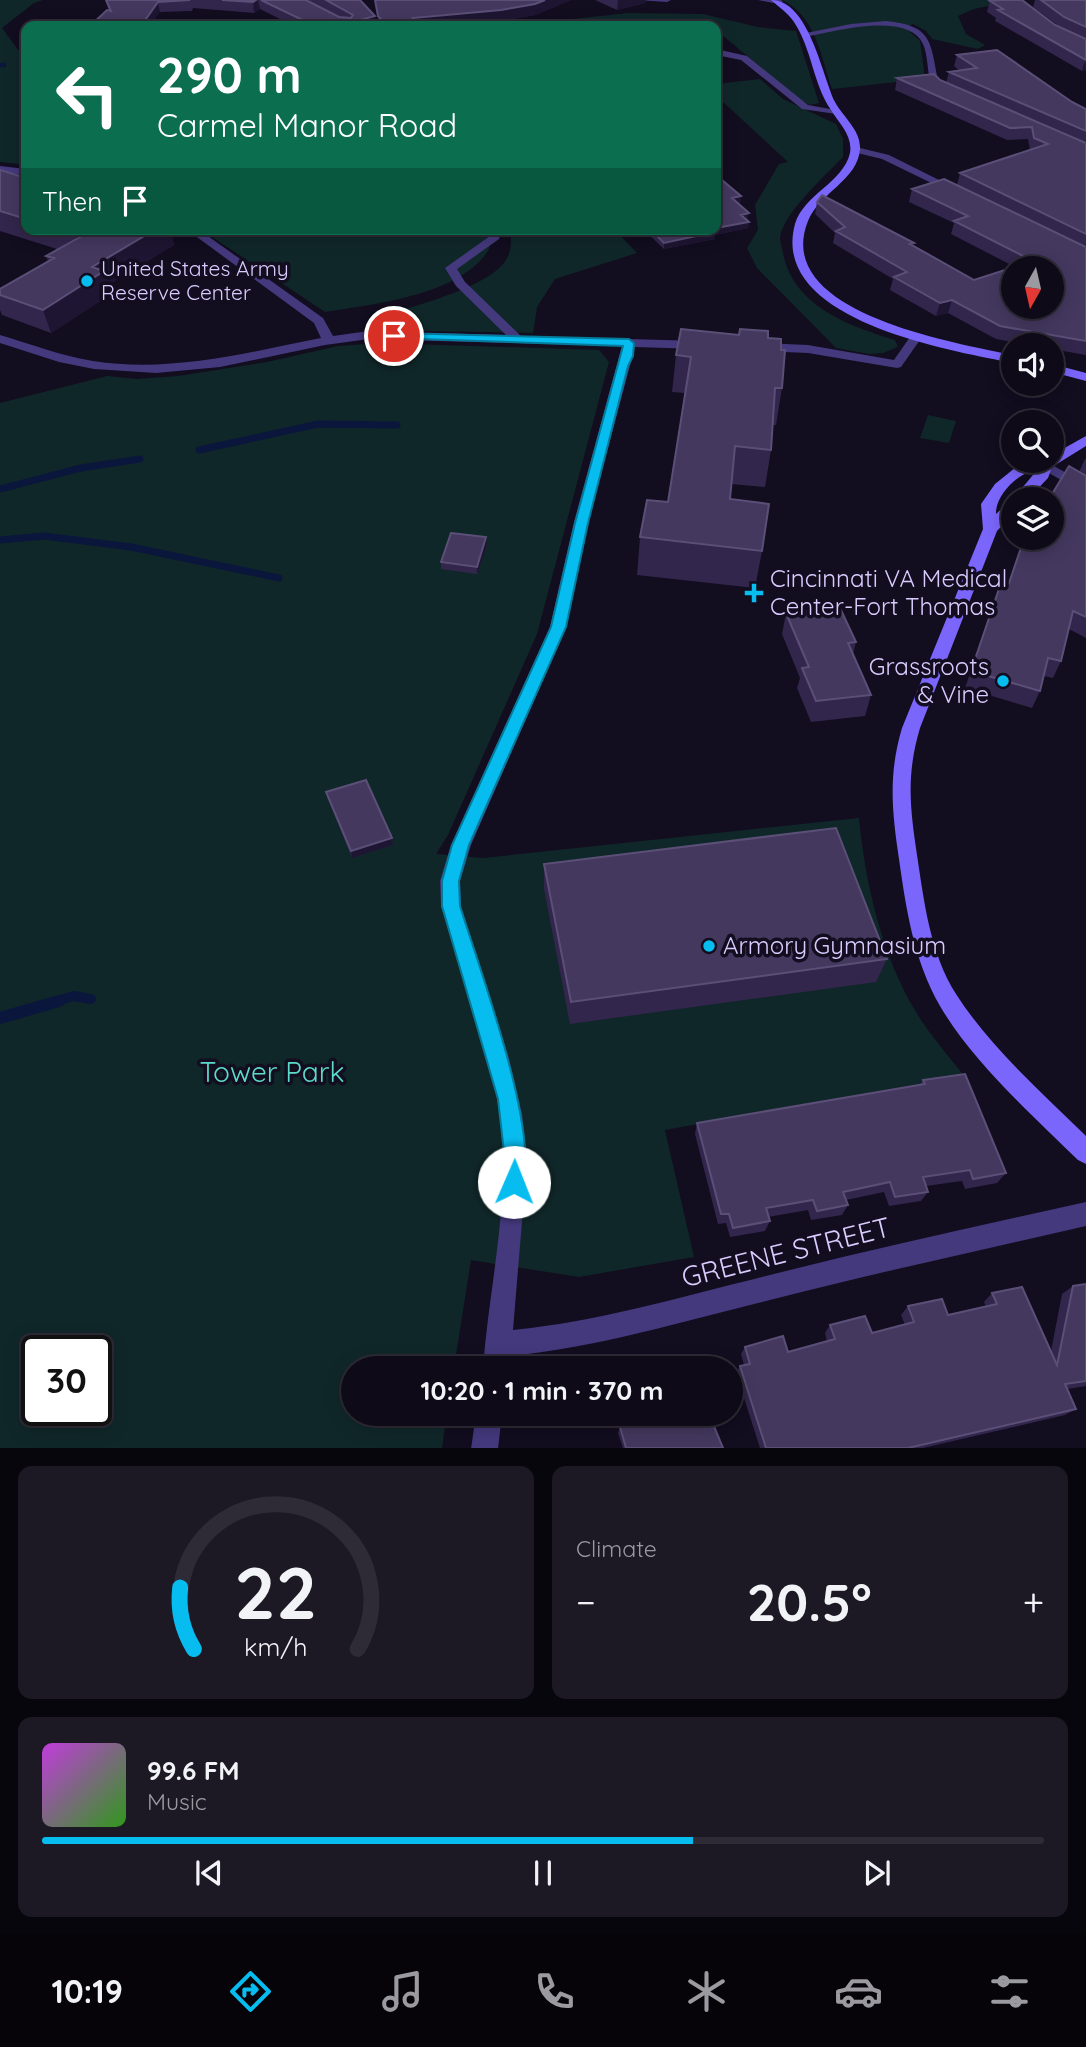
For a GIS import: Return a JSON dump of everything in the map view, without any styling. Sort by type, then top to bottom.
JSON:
[{"type":"street","points":[[641,0],[667,0]]},
{"type":"street","points":[[762,0],[777,1],[794,13],[805,34],[827,94],[852,136],[856,150],[846,170],[811,205],[801,222],[798,251],[802,266],[815,286],[832,302],[850,312],[916,337],[1001,356]]},
{"type":"street","points":[[805,34],[868,25],[897,25],[916,31],[927,43],[934,81],[954,93]]},
{"type":"street","points":[[721,53],[744,58],[806,107],[836,111]]},
{"type":"street","points":[[856,150],[885,157],[969,198]]},
{"type":"street","points":[[0,169],[21,171]]},
{"type":"street","points":[[199,235],[319,321],[328,339]]},
{"type":"street","points":[[495,235],[451,268],[453,276],[460,284],[517,340]]},
{"type":"street","points":[[0,339],[61,359],[131,370],[181,369],[251,357],[328,339],[369,335],[718,346]]},
{"type":"street","points":[[741,346],[808,349],[897,364],[916,337]]},
{"type":"street","points":[[498,1356],[515,1161],[511,1114],[493,1042],[451,906],[450,881],[461,845],[558,627],[581,523],[623,366],[628,356],[629,343]]},
{"type":"street","points":[[1064,371],[1086,377]]},
{"type":"street","points":[[1064,453],[1086,440]]},
{"type":"street","points":[[990,529],[988,504],[1000,487],[1018,473]]},
{"type":"street","points":[[1032,487],[1043,473]]},
{"type":"street","points":[[1058,473],[1086,490]]},
{"type":"street","points":[[1001,518],[990,529],[911,728],[904,752],[900,802],[917,918],[928,954],[948,1000],[1018,1085],[1086,1152]]},
{"type":"street","name":"GREENE STREET","points":[[498,1356],[553,1339],[612,1328],[895,1256],[1086,1214]]},
{"type":"street","points":[[484,1448],[487,1426]]},
{"type":"green space","points":[[0,0],[43,0],[34,3],[2,28],[21,54],[21,164],[0,162]]},
{"type":"green space","points":[[782,0],[1008,2],[974,9],[958,16],[966,34],[985,45],[978,49],[932,39],[926,31],[913,24],[906,28],[920,41],[925,79],[832,89],[810,27],[803,16]]},
{"type":"green space","points":[[628,13],[703,14],[758,27],[796,31],[819,103],[810,105],[800,100],[721,34],[721,21],[554,21]]},
{"type":"green space","points":[[760,79],[783,99],[836,124],[843,139],[843,157],[789,216],[780,239],[783,253],[798,287],[811,300],[842,320],[895,340],[898,347],[883,353],[869,354],[836,348],[757,268],[747,248],[758,230],[755,205],[779,164],[788,162],[721,102],[721,83]]},
{"type":"green space","points":[[209,235],[492,235],[486,254],[454,280],[412,296],[325,312]]},
{"type":"green space","points":[[510,235],[620,235],[637,253],[555,279],[537,307],[533,333],[420,331],[398,327],[390,319],[393,313],[457,292],[489,275],[501,266],[511,246]]},
{"type":"green space","name":"Tower Park","points":[[381,343],[599,350],[609,362],[537,634],[448,835],[436,854],[483,858],[859,818],[871,893],[894,967],[921,1020],[964,1076],[665,1130],[694,1257],[579,1277],[471,1260],[456,1356],[341,1356],[341,1426],[445,1426],[442,1448],[0,1448],[0,403],[107,376],[137,379],[178,376],[267,362],[338,346]]},
{"type":"green space","points":[[928,415],[956,421],[949,443],[920,438]]},
{"type":"building","points":[[106,0],[190,0],[158,2],[145,21],[95,21],[107,10],[111,11]]},
{"type":"building","points":[[222,0],[256,0],[253,2]]},
{"type":"building","points":[[261,0],[306,0],[339,17],[351,18],[353,15],[326,0],[360,0],[375,16],[356,21],[305,21]]},
{"type":"building","points":[[375,0],[545,0],[501,10],[413,18],[416,21],[382,21],[378,16]]},
{"type":"building","points":[[1022,0],[1055,25],[1086,39],[1086,60],[998,10],[1003,9],[990,1]]},
{"type":"building","points":[[1041,0],[1086,1],[1086,27],[1064,17]]},
{"type":"building","points":[[997,50],[1086,109],[1086,131],[949,72],[977,68],[957,55]]},
{"type":"building","points":[[934,74],[940,80],[1086,143],[1086,234],[960,173],[1048,144],[1034,138],[1032,127],[1010,128],[897,78]]},
{"type":"building","points":[[0,170],[21,176],[21,217],[0,211]]},
{"type":"building","points":[[721,179],[741,196],[732,198],[749,213],[741,215],[749,222],[721,227]]},
{"type":"building","points":[[944,179],[1086,247],[1086,341],[1064,337],[1064,333],[1040,333],[1000,326],[952,300],[940,303],[894,277],[907,272],[836,231],[845,227],[817,202],[822,195],[914,243],[910,244],[974,280],[1001,271],[1001,319],[1064,319],[1064,256],[1023,256],[954,221],[968,216],[912,189]]},
{"type":"building","points":[[74,235],[146,235],[92,267],[104,271],[43,310],[0,295],[0,289],[54,258],[46,256],[80,237]]},
{"type":"building","points":[[656,235],[701,235],[664,243]]},
{"type":"building","points":[[681,329],[739,335],[740,329],[768,331],[768,338],[781,339],[781,350],[785,350],[782,388],[775,388],[771,450],[735,446],[730,499],[769,504],[762,551],[640,537],[647,500],[668,502],[691,357],[676,355]]},
{"type":"building","points":[[1069,466],[1086,476],[1086,617],[1073,611],[1061,661],[1048,658],[1040,691],[971,671],[1002,580],[1009,583],[1020,550],[1064,550],[1064,487],[1056,487]]},
{"type":"building","points":[[451,533],[486,537],[477,567],[441,562]]},
{"type":"building","points":[[840,608],[856,642],[848,643],[871,695],[816,701],[802,668],[809,667],[786,613]]},
{"type":"building","points":[[366,780],[392,838],[351,851],[326,792]]},
{"type":"building","name":"Armory Gymnasium","points":[[836,828],[887,959],[571,1002],[544,864]]},
{"type":"building","points":[[965,1074],[1006,1173],[973,1179],[970,1170],[923,1177],[928,1192],[895,1197],[890,1182],[843,1192],[848,1205],[817,1211],[813,1200],[766,1208],[770,1221],[733,1228],[729,1214],[721,1214],[697,1123],[925,1084],[923,1080]]},
{"type":"building","points":[[1086,1284],[1086,1381],[1065,1384],[1076,1409],[908,1448],[766,1448],[743,1375],[743,1365],[750,1364],[745,1347],[783,1336],[788,1352],[835,1339],[830,1325],[865,1316],[872,1333],[914,1322],[908,1306],[942,1299],[948,1315],[997,1304],[992,1293],[1022,1287],[1057,1365],[1073,1286]]},
{"type":"building","points":[[714,1426],[723,1448],[626,1448],[620,1427]]},
{"type":"waterway","points":[[199,450],[318,424],[397,425]]},
{"type":"waterway","points":[[0,489],[81,468],[140,459]]},
{"type":"waterway","points":[[0,540],[44,536],[131,547],[279,578]]},
{"type":"waterway","points":[[53,1002],[74,996],[91,999]]},
{"type":"waterway","points":[[0,1018],[59,1001]]},
{"type":"place","name":"United States Army Reserve Center","points":[[87,281]]},
{"type":"place","name":"Cincinnati VA Medical Center-Fort Thomas","points":[[754,593]]},
{"type":"place","name":"Grassroots & Vine","points":[[1003,681]]},
{"type":"place","name":"Armory Gymnasium","points":[[709,946]]},
{"type":"route","points":[[394,336],[629,343],[628,356],[623,366],[581,523],[558,627],[461,845],[450,881],[451,906],[509,1099],[515,1161],[514,1182]]}]
